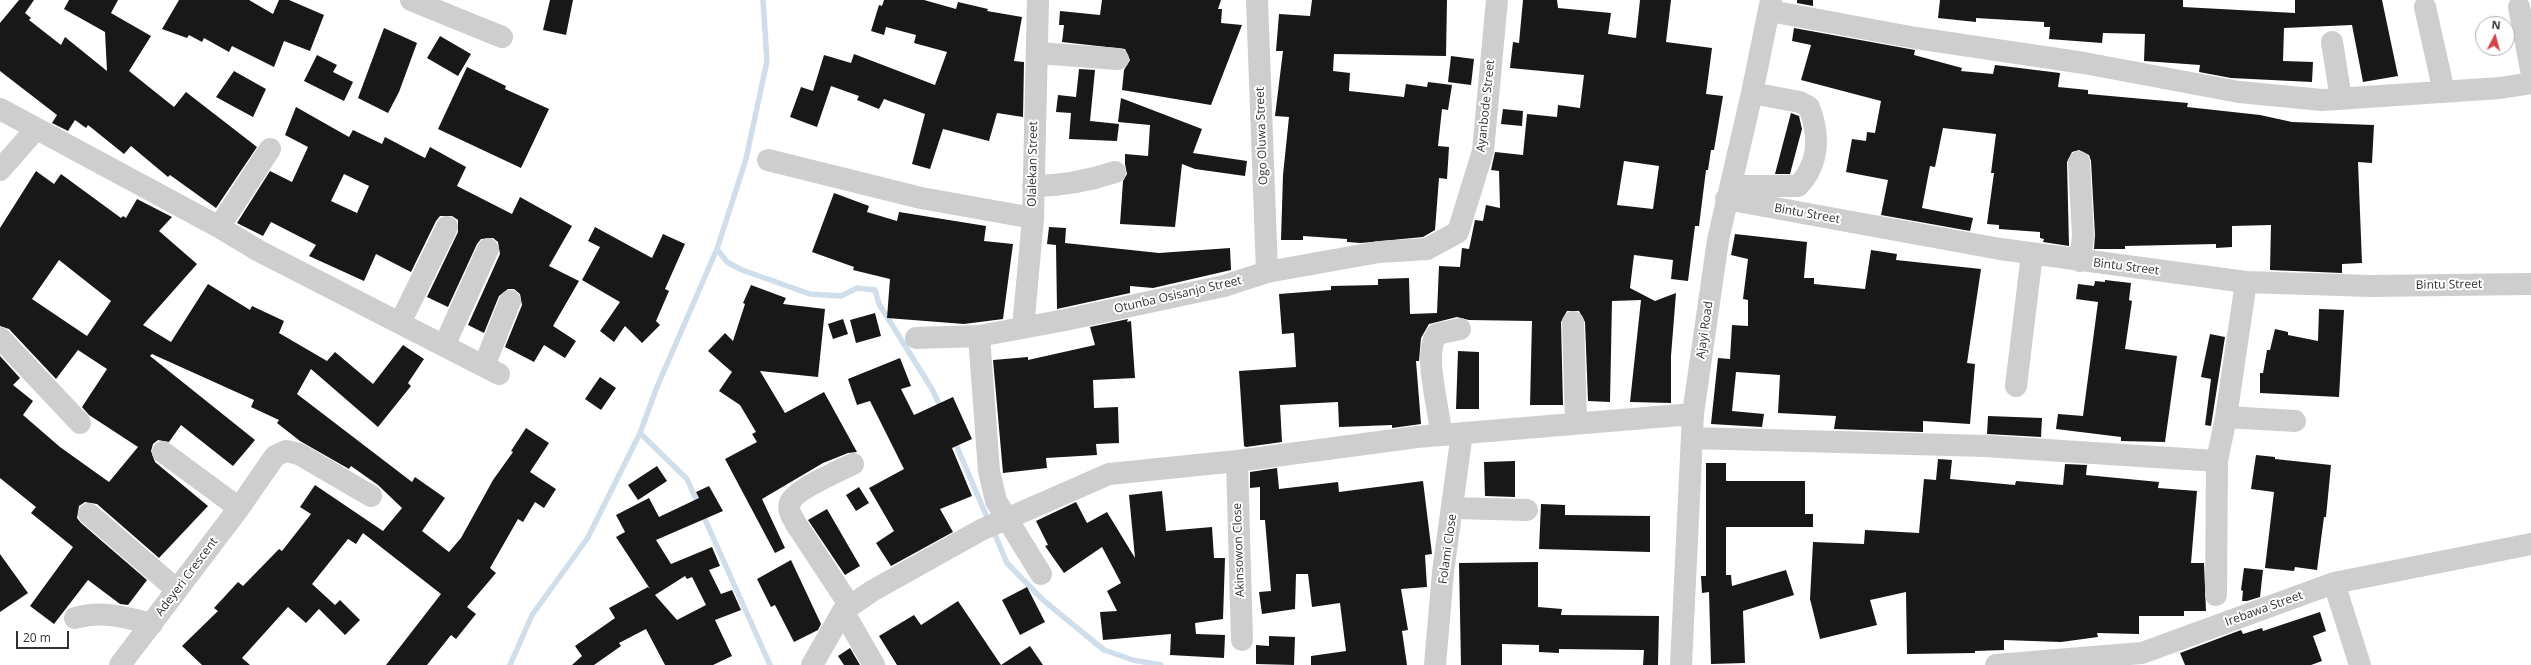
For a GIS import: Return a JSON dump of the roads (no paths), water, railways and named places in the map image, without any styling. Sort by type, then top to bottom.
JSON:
[{"type":"street","points":[[411,0],[502,37]]},
{"type":"street","name":"Ogo Oluwa Street","points":[[1258,0],[1267,272]]},
{"type":"street","name":"Ayanbode Street","points":[[1458,232],[1483,151],[1496,0]]},
{"type":"street","name":"Olalekan Street","points":[[1023,328],[1033,218],[1034,106],[1038,53],[1034,1]]},
{"type":"street","points":[[1770,5],[1916,38],[2084,63],[2239,92],[2322,100],[2500,88],[2531,83]]},
{"type":"street","name":"Ajayi Road","points":[[1681,665],[1693,414],[1718,240],[1752,93],[1770,5]]},
{"type":"street","points":[[2425,7],[2444,92]]},
{"type":"street","points":[[2519,7],[2531,70]]},
{"type":"street","points":[[2332,42],[2340,99]]},
{"type":"street","points":[[1038,53],[1118,59]]},
{"type":"street","points":[[1728,192],[1798,186],[1809,174],[1817,127],[1809,107],[1800,102],[1752,93]]},
{"type":"street","points":[[0,109],[219,227],[259,251],[491,370],[510,302]]},
{"type":"street","points":[[0,170],[36,129]]},
{"type":"street","points":[[219,227],[270,149]]},
{"type":"street","points":[[768,160],[921,198],[1033,218]]},
{"type":"street","points":[[2079,162],[2083,236],[2080,261]]},
{"type":"street","points":[[1033,186],[1077,182],[1115,172]]},
{"type":"street","name":"Bintu Street","points":[[1728,192],[2032,254],[2246,282],[2370,286],[2531,284]]},
{"type":"street","points":[[400,323],[447,228]]},
{"type":"street","name":"Otunba Osisanjo Street","points":[[916,338],[979,336],[1224,286],[1267,272],[1379,252],[1427,249],[1458,232]]},
{"type":"street","points":[[444,346],[488,249]]},
{"type":"street","points":[[2016,386],[2032,254]]},
{"type":"street","points":[[2216,596],[2217,461],[2226,417],[2246,282]]},
{"type":"street","points":[[1573,322],[1576,422]]},
{"type":"street","name":"Folami Close","points":[[1435,665],[1443,572],[1454,508],[1452,434],[1431,363],[1434,340],[1437,334],[1460,329]]},
{"type":"street","points":[[979,336],[989,471],[996,501],[994,525],[1041,574]]},
{"type":"street","points":[[0,338],[80,423]]},
{"type":"street","points":[[812,665],[847,608],[872,591],[994,525],[1109,474],[1237,461],[1452,434],[1576,422],[1693,414]]},
{"type":"street","points":[[2226,417],[2295,421]]},
{"type":"street","points":[[1692,438],[1985,446],[2217,461]]},
{"type":"street","name":"Adeyeri Crescent","points":[[120,665],[240,508],[275,456],[286,451],[299,454],[371,496]]},
{"type":"street","points":[[163,452],[240,508]]},
{"type":"street","name":"Akinsowon Close","points":[[1237,461],[1242,640]]},
{"type":"street","points":[[853,464],[796,494],[790,504],[790,512],[847,608],[874,665]]},
{"type":"street","points":[[1454,508],[1527,510]]},
{"type":"street","points":[[89,514],[177,590]]},
{"type":"street","name":"Irebawa Street","points":[[1996,665],[2145,659],[2334,583],[2531,544]]},
{"type":"street","points":[[2334,583],[2360,665]]},
{"type":"street","points":[[75,618],[89,614],[110,614],[152,624]]},
{"type":"waterway","points":[[510,665],[532,615],[587,539],[640,433],[657,387],[717,249],[746,159],[767,61],[763,0]]},
{"type":"waterway","points":[[717,249],[727,262],[742,270],[810,294],[841,296],[857,288],[875,290],[879,304],[932,389],[942,410]]},
{"type":"waterway","points":[[640,433],[687,479],[770,665]]},
{"type":"waterway","points":[[954,440],[989,522]]},
{"type":"waterway","points":[[993,530],[1007,563],[1043,600],[1104,650],[1133,660],[1161,665]]}]
